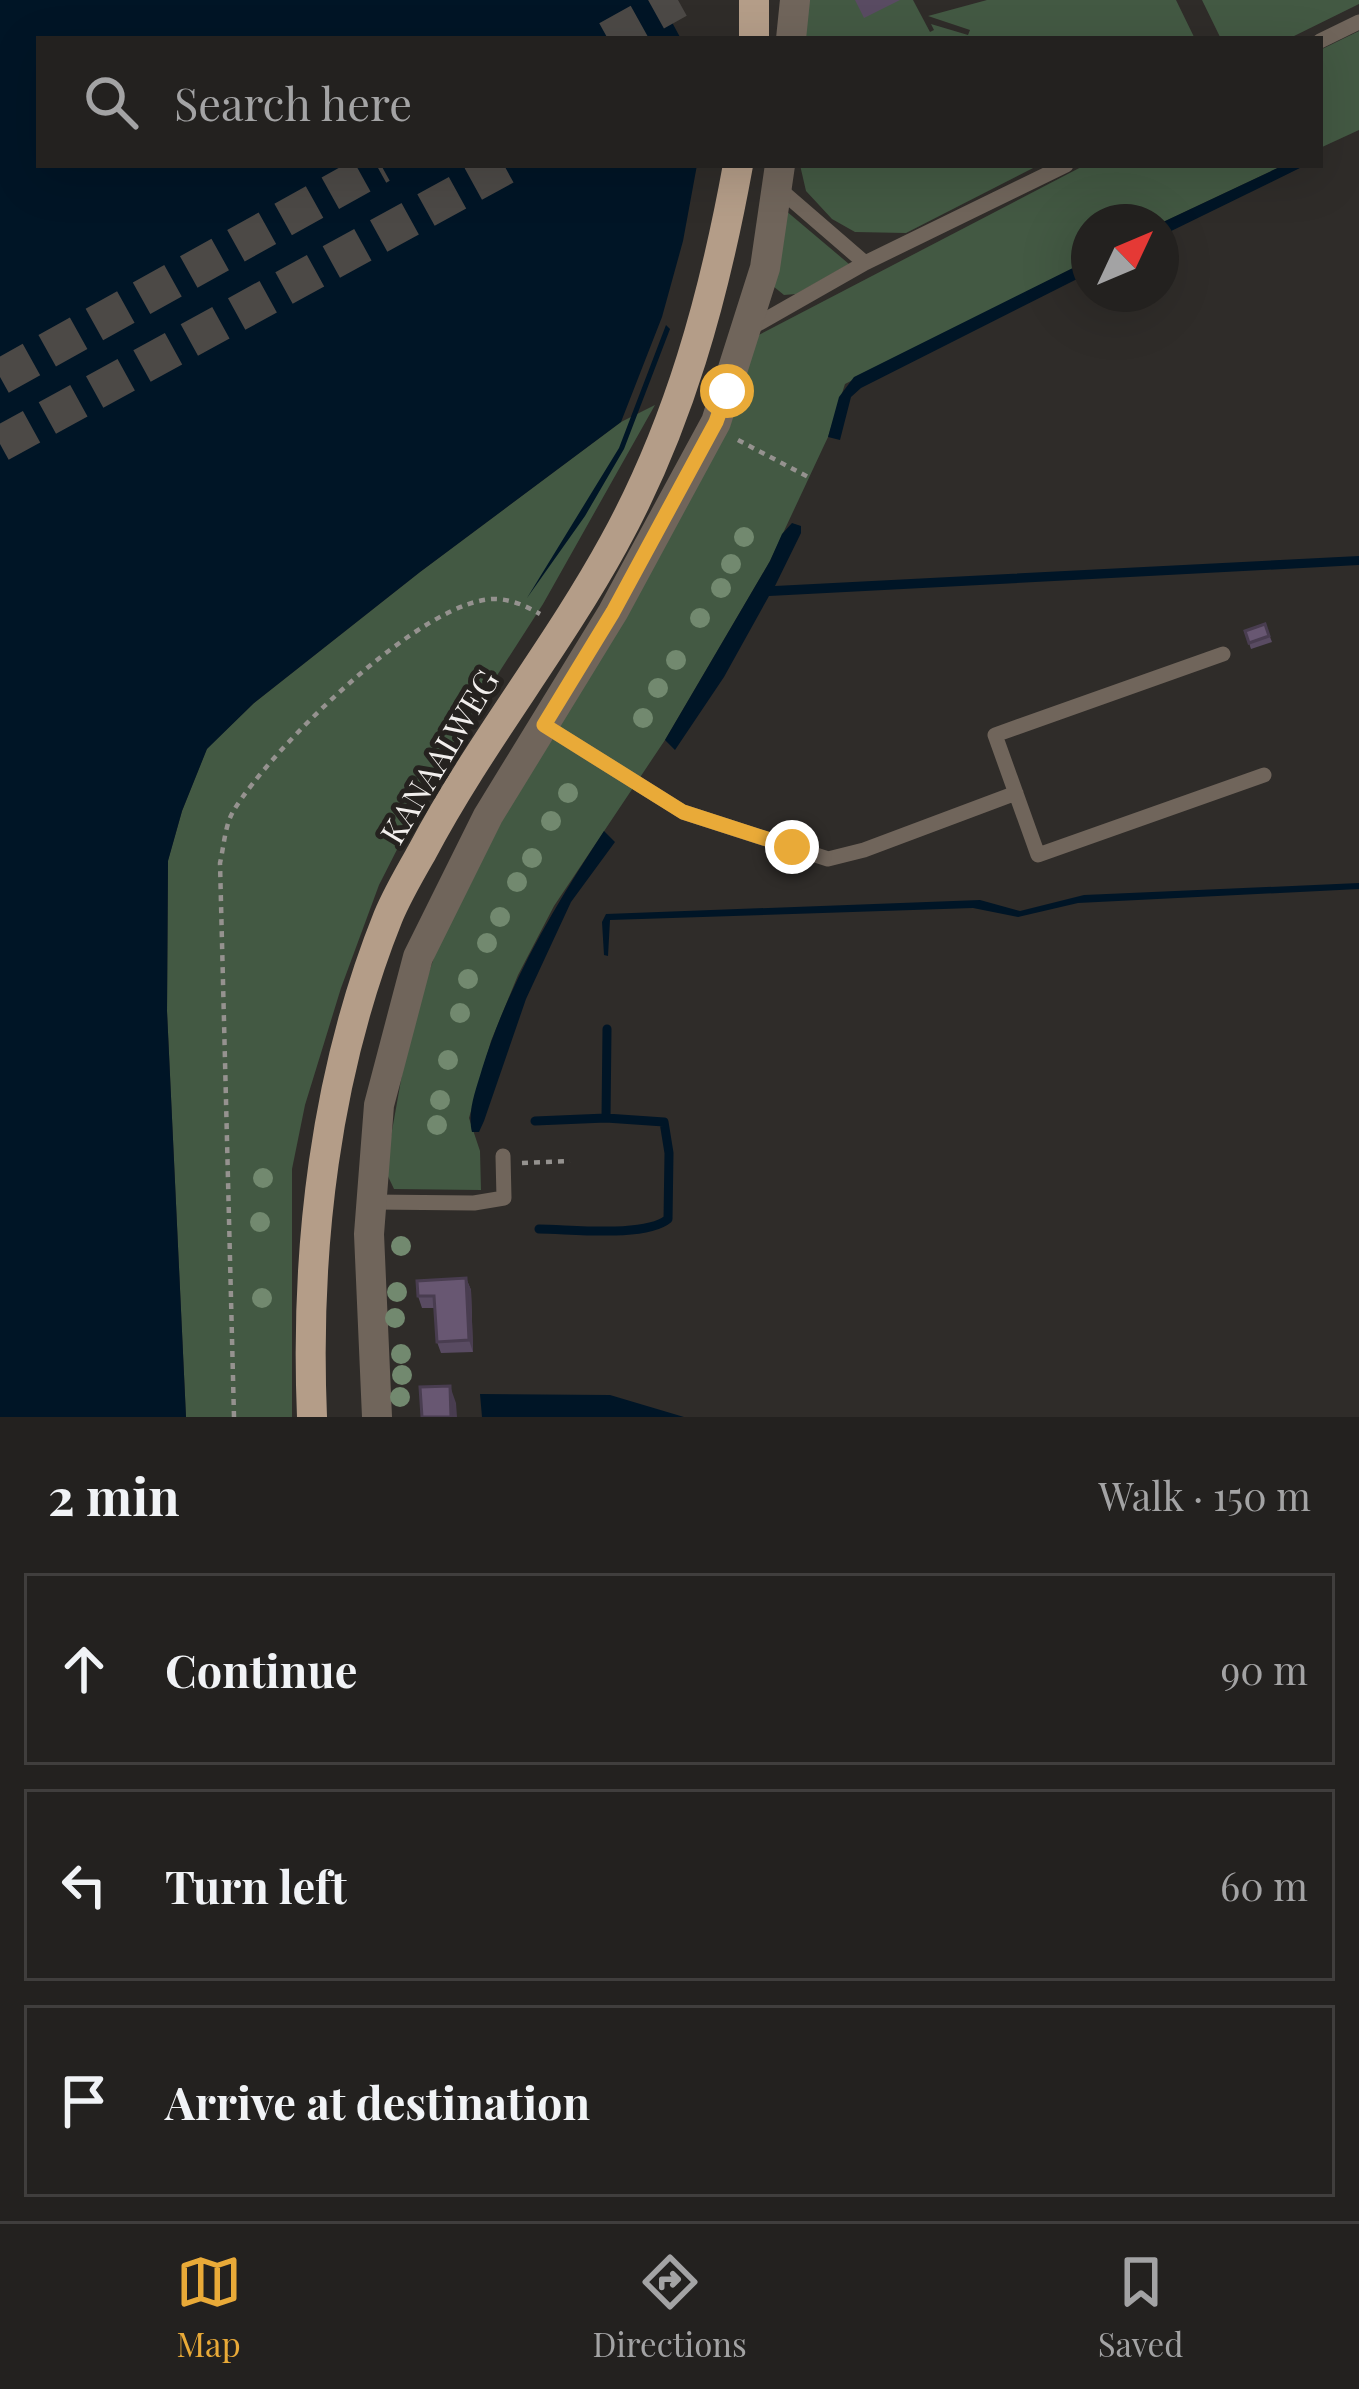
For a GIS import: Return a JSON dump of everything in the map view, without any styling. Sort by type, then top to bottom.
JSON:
[{"type":"main road","points":[[754,0],[754,36]]},
{"type":"main road","name":"KANAALWEG","points":[[312,1417],[310,1352],[320,1179],[349,1042],[388,915],[449,800],[614,544],[676,410],[718,274],[737,168]]},
{"type":"street","points":[[791,36],[795,0]]},
{"type":"street","points":[[377,1417],[369,1234],[380,1105],[418,958],[488,816],[613,612],[713,427],[765,268],[778,176]]},
{"type":"lane","points":[[1323,40],[1359,22]]},
{"type":"lane","points":[[748,330],[866,263],[1060,168]]},
{"type":"lane","points":[[778,176],[866,263]]},
{"type":"lane","points":[[1223,654],[995,735],[1038,856],[1264,775]]},
{"type":"lane","points":[[544,725],[683,812],[828,859],[1016,793]]},
{"type":"lane","points":[[372,1202],[474,1203],[504,1198],[502,1160]]},
{"type":"path","points":[[713,427],[812,479]]},
{"type":"path","points":[[234,1417],[220,863],[230,815],[284,744],[324,706],[409,637],[454,608],[494,598],[524,604],[560,627]]},
{"type":"path","points":[[502,1160],[570,1161]]},
{"type":"green space","points":[[803,0],[913,0],[930,32],[934,30],[931,24],[968,35],[970,30],[928,16],[987,0],[1176,0],[1194,36],[803,36]]},
{"type":"green space","points":[[1202,0],[1359,0],[1294,36],[1220,36]]},
{"type":"green space","points":[[1359,31],[1359,130],[1323,147],[1323,49]]},
{"type":"green space","points":[[801,168],[1033,168],[906,233],[855,232],[832,219],[806,191]]},
{"type":"green space","points":[[1079,168],[1278,168],[1179,215],[1179,204],[1071,204],[1071,269],[845,384],[828,437],[770,561],[665,740],[554,906],[518,975],[491,1041],[469,1118],[480,1151],[481,1190],[394,1189],[385,1170],[411,1024],[447,920],[753,338]]},
{"type":"green space","points":[[785,210],[849,264],[796,294],[784,295],[768,282]]},
{"type":"green space","points":[[655,405],[543,604],[442,761],[379,885],[341,988],[305,1105],[292,1169],[292,1417],[186,1417],[167,1011],[168,860],[207,748],[254,703],[420,572],[621,422]]},
{"type":"water","points":[[0,0],[660,0],[679,36],[36,36],[36,168],[696,168],[662,317],[621,422],[254,703],[207,749],[168,861],[167,1011],[186,1417],[0,1417]]},
{"type":"water","points":[[1278,168],[1300,168],[1179,227],[1179,215]]},
{"type":"water","points":[[1071,269],[1071,282],[861,388],[851,397],[840,440],[828,437],[839,397],[854,377]]},
{"type":"water","points":[[666,325],[670,329],[624,449],[585,516],[527,598],[619,448]]},
{"type":"water","points":[[792,523],[801,526],[801,533],[775,586],[1359,556],[1359,565],[769,596],[724,677],[675,750],[665,740]]},
{"type":"water","points":[[604,831],[615,842],[571,902],[526,999],[484,1121],[479,1132],[472,1132],[475,1093],[505,1006],[551,917]]},
{"type":"water","points":[[1359,883],[1359,889],[1078,903],[1018,917],[973,908],[610,920],[608,956],[604,955],[602,922],[606,914],[980,900],[1020,911],[1084,895]]},
{"type":"water","points":[[480,1394],[610,1395],[684,1417],[482,1417]]},
{"type":"building","points":[[1265,624],[1269,636],[1249,643],[1245,631]]},
{"type":"building","points":[[466,1278],[469,1340],[437,1342],[434,1296],[418,1296],[417,1281]]},
{"type":"building","points":[[450,1386],[451,1417],[422,1417],[420,1387]]},
{"type":"waterway","points":[[539,1229],[626,1231],[668,1219],[669,1153],[664,1122],[606,1118],[607,1029]]},
{"type":"waterway","points":[[535,1121],[606,1118]]},
{"type":"tunnel","points":[[613,36],[678,0]]},
{"type":"tunnel","points":[[0,377],[376,168]]},
{"type":"tunnel","points":[[0,444],[503,168]]},
{"type":"route","points":[[727,391],[716,422],[613,612],[544,725],[683,812],[792,847]]}]
